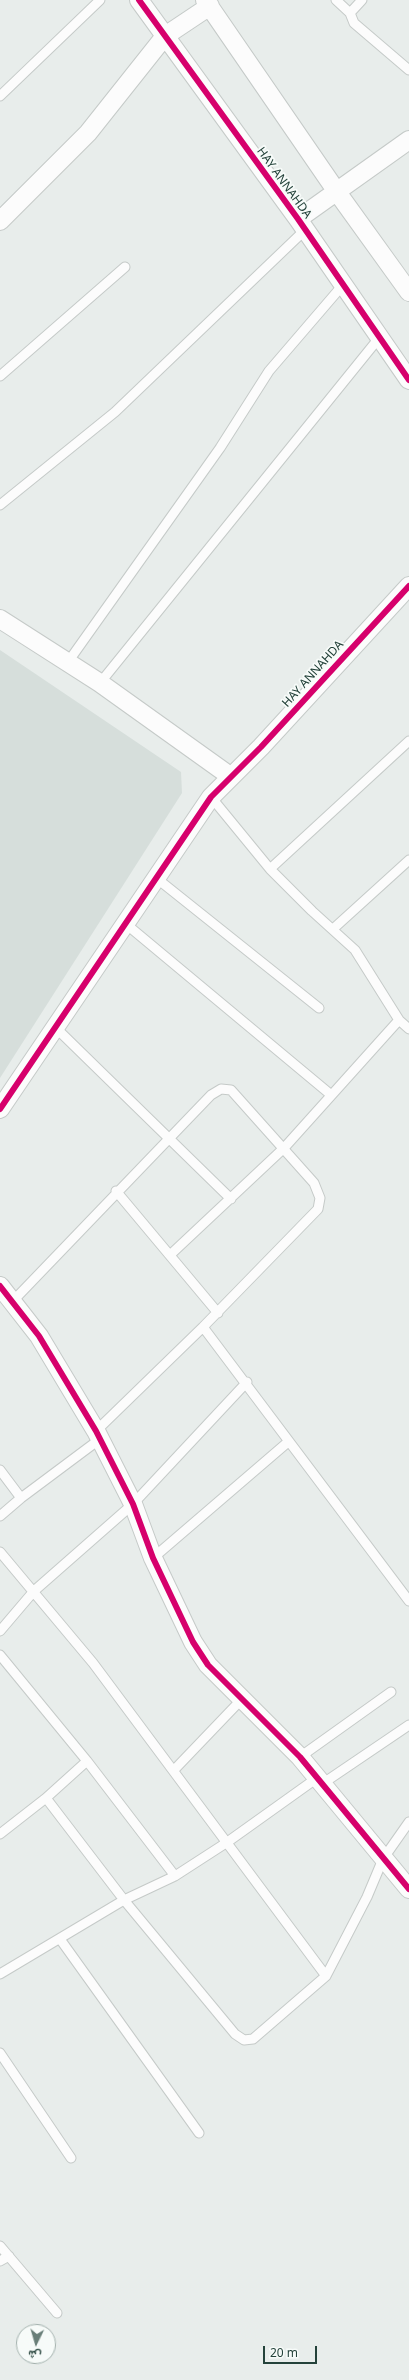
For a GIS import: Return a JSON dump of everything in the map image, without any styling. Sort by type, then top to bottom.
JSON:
[{"type":"street","name":"HAY ANNAHDA","points":[[139,0],[302,225],[342,286],[409,380]]},
{"type":"street","points":[[0,221],[88,133],[165,36],[207,3],[337,192],[409,292]]},
{"type":"street","points":[[302,225],[337,192],[409,140]]},
{"type":"street","name":"HAY ANNAHDA","points":[[0,1109],[211,796],[230,776],[262,747],[409,586]]},
{"type":"street","points":[[0,619],[100,683],[230,776]]},
{"type":"street","points":[[0,1286],[39,1336],[98,1435],[133,1504],[153,1558],[193,1642],[208,1665],[241,1700],[300,1757],[409,1889]]},
{"type":"lane","points":[[0,96],[100,0]]},
{"type":"lane","points":[[336,0],[350,13],[354,23],[409,70]]},
{"type":"lane","points":[[350,13],[362,0]]},
{"type":"lane","points":[[0,505],[115,412],[302,225]]},
{"type":"lane","points":[[0,376],[125,267]]},
{"type":"lane","points":[[68,662],[220,448],[268,371],[342,286]]},
{"type":"lane","points":[[100,683],[379,338]]},
{"type":"lane","points":[[270,869],[409,741]]},
{"type":"lane","points":[[211,796],[270,869],[307,906],[356,950],[399,1020],[409,1029]]},
{"type":"lane","points":[[333,929],[409,860]]},
{"type":"lane","points":[[155,877],[319,1008]]},
{"type":"lane","points":[[126,924],[330,1094]]},
{"type":"lane","points":[[170,1255],[284,1148],[330,1094],[399,1020]]},
{"type":"lane","points":[[56,1028],[231,1199]]},
{"type":"lane","points":[[0,1516],[98,1435],[318,1209],[320,1198],[314,1183],[284,1148],[231,1090],[221,1089],[211,1095],[116,1191],[13,1301]]},
{"type":"lane","points":[[116,1191],[218,1313]]},
{"type":"lane","points":[[203,1327],[247,1382],[288,1442],[348,1517],[409,1601]]},
{"type":"lane","points":[[0,1631],[34,1591],[133,1504],[247,1382]]},
{"type":"lane","points":[[153,1558],[288,1442]]},
{"type":"lane","points":[[0,1470],[21,1498]]},
{"type":"lane","points":[[0,1552],[34,1591],[174,1770],[226,1843],[326,1976]]},
{"type":"lane","points":[[0,1656],[86,1761],[175,1876]]},
{"type":"lane","points":[[300,1757],[391,1692]]},
{"type":"lane","points":[[174,1770],[241,1700]]},
{"type":"lane","points":[[0,1974],[124,1900],[175,1876],[320,1781],[409,1725]]},
{"type":"lane","points":[[0,1834],[46,1798],[86,1761]]},
{"type":"lane","points":[[46,1798],[124,1900],[235,2034],[244,2040],[253,2039],[326,1976],[367,1897],[383,1859],[409,1822]]},
{"type":"lane","points":[[60,1939],[199,2133]]},
{"type":"lane","points":[[0,2053],[71,2158]]},
{"type":"lane","points":[[0,2246],[57,2313]]},
{"type":"lane","points":[[0,2261],[9,2256]]},
{"type":"shaded area","points":[[0,650],[181,772],[182,793],[0,1078]]},
{"type":"cycle path","points":[[139,0],[298,219],[409,380]]},
{"type":"cycle path","points":[[0,1109],[211,797],[261,747],[409,586]]},
{"type":"cycle path","points":[[0,1286],[39,1336],[96,1431],[133,1504],[153,1558],[193,1642],[208,1665],[300,1757],[409,1889]]}]
